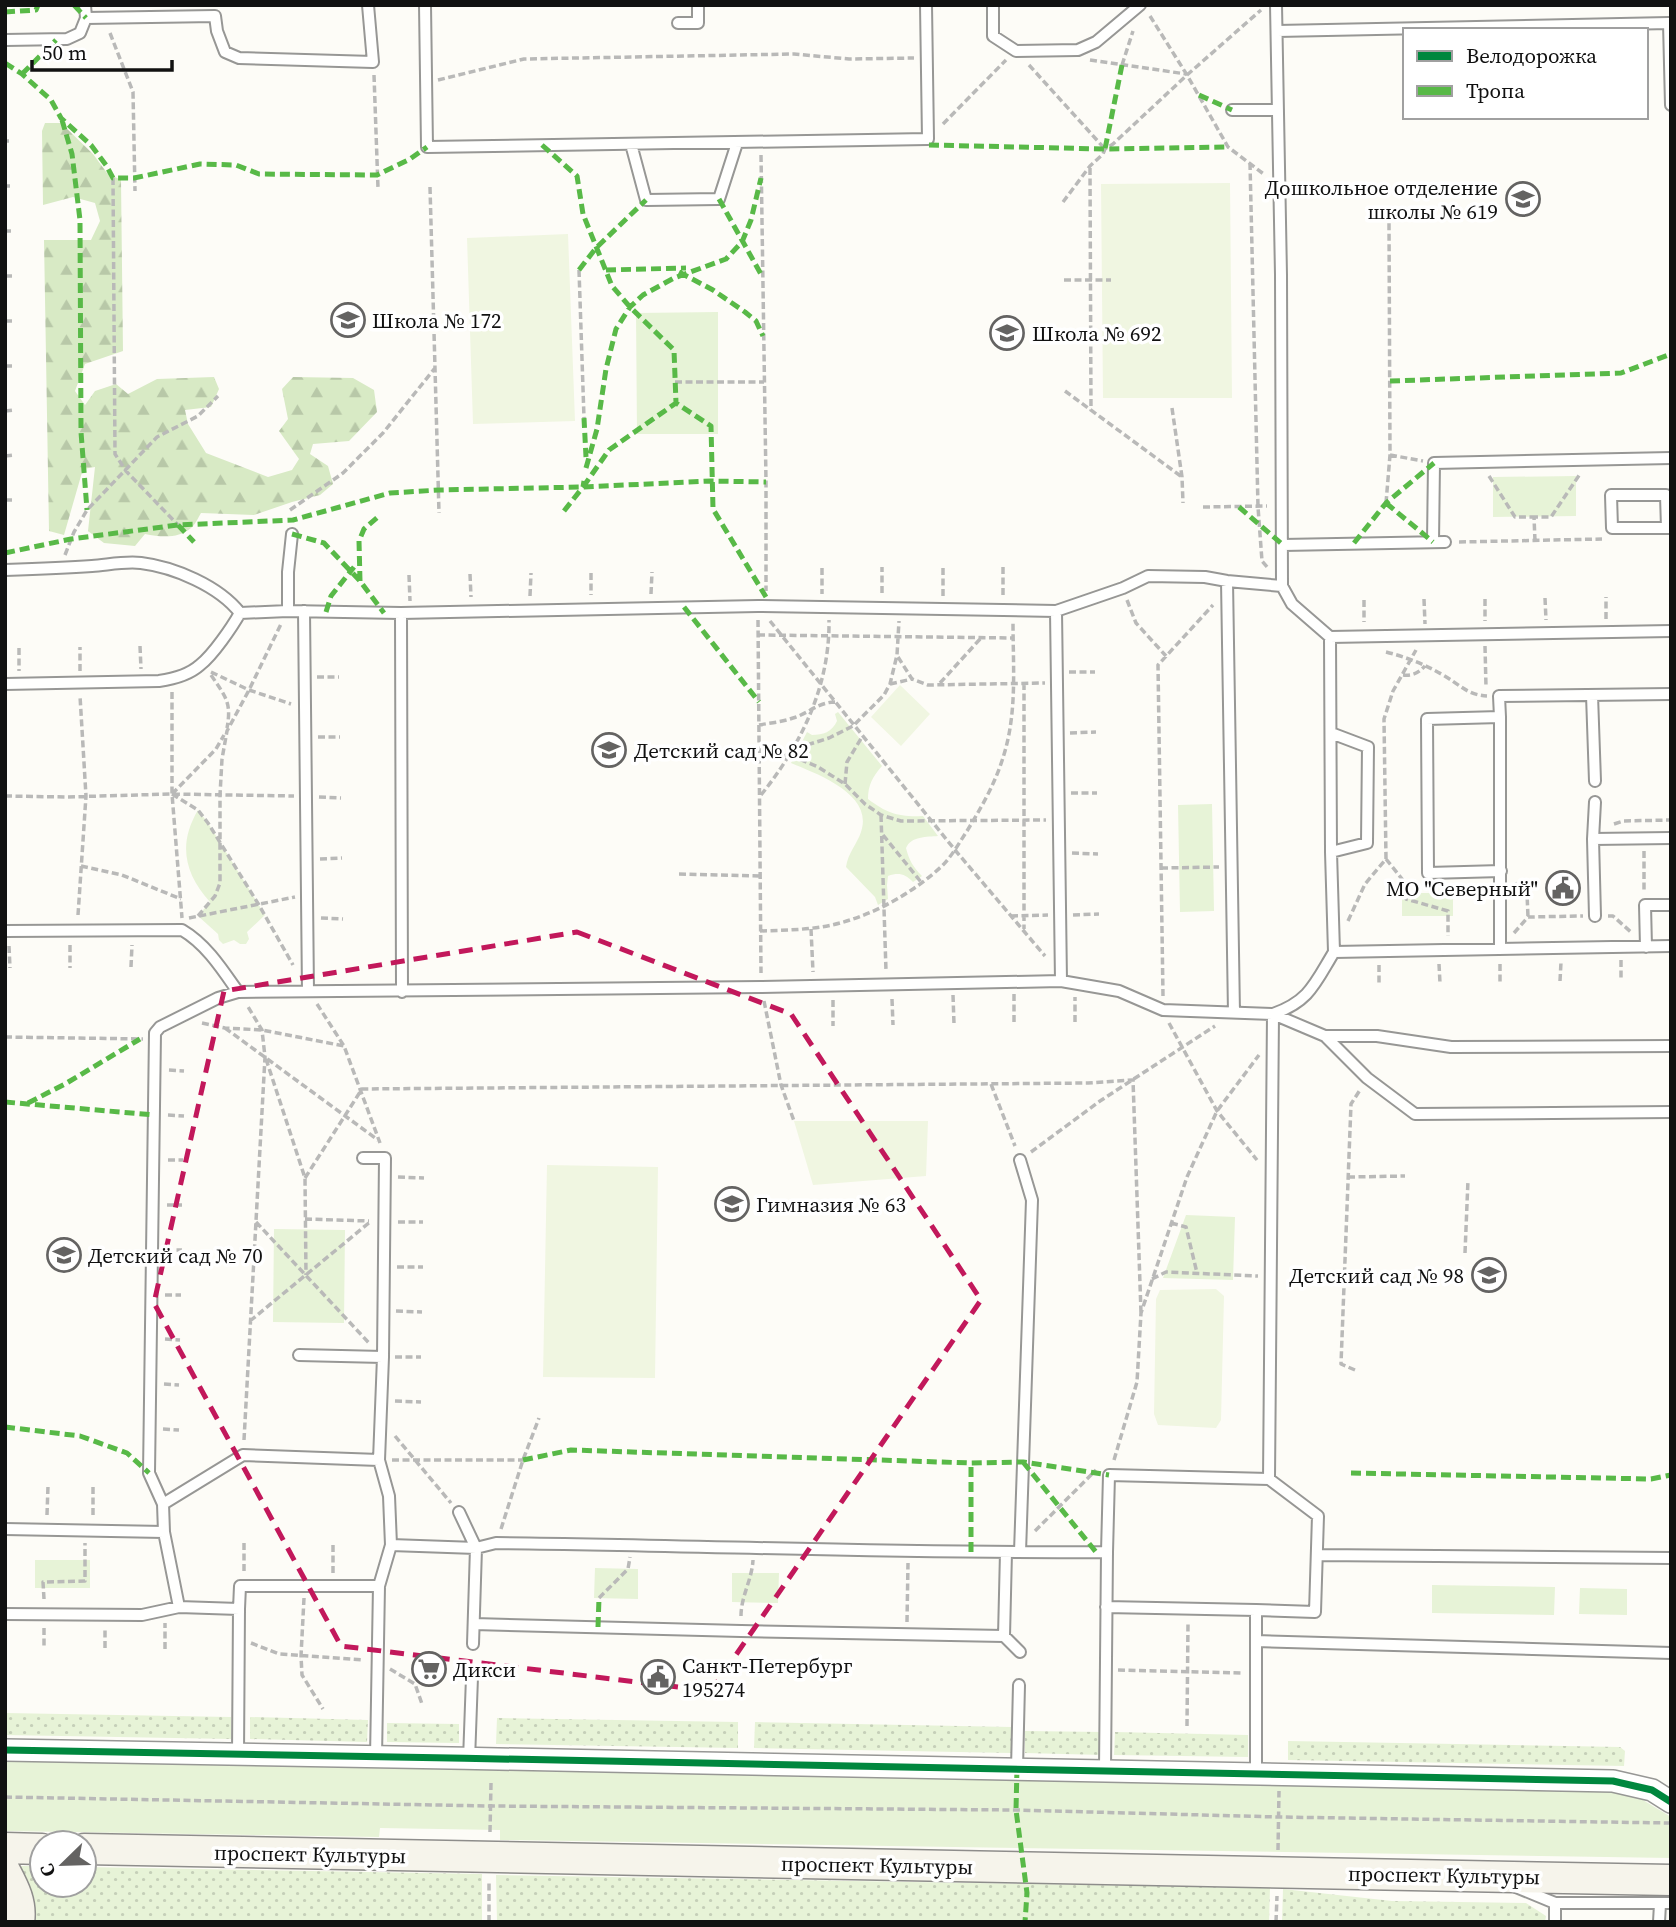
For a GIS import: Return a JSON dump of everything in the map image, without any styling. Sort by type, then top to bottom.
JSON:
[{"type":"main road","points":[[5,1848],[28,1849]]},
{"type":"main road","name":"проспект Культуры","points":[[98,1849],[1489,1876],[1667,1896]]},
{"type":"main road","points":[[5,1871],[16,1892],[19,1922]]},
{"type":"street","points":[[5,1749],[1613,1781],[1652,1790],[1671,1801]]},
{"type":"lane","points":[[5,40],[67,39],[80,33],[86,18],[85,5]]},
{"type":"lane","points":[[86,18],[217,11],[217,32],[225,52],[239,58],[373,62],[368,5]]},
{"type":"lane","points":[[425,5],[427,147],[928,139],[926,5]]},
{"type":"lane","points":[[678,23],[698,23],[698,5]]},
{"type":"lane","points":[[993,5],[993,36],[1016,51],[1078,50],[1096,42],[1142,5]]},
{"type":"lane","points":[[1276,5],[1280,188],[1282,586],[1292,604],[1330,637],[1671,631]]},
{"type":"lane","points":[[1277,32],[1670,23],[1671,104]]},
{"type":"lane","points":[[1232,110],[1278,110]]},
{"type":"lane","points":[[631,144],[646,200],[719,199],[737,143]]},
{"type":"lane","points":[[1283,545],[1439,542],[1434,463],[1671,458]]},
{"type":"lane","points":[[1611,495],[1666,495],[1669,528],[1612,528],[1611,495]]},
{"type":"lane","points":[[288,611],[292,534]]},
{"type":"lane","points":[[5,570],[138,563],[159,567],[200,582],[219,592],[240,613]]},
{"type":"lane","points":[[240,613],[406,613],[762,606],[1056,611],[1149,576],[1205,577],[1227,586],[1282,586]]},
{"type":"lane","points":[[1227,586],[1234,1013]]},
{"type":"lane","points":[[304,611],[308,990]]},
{"type":"lane","points":[[1056,611],[1061,977]]},
{"type":"lane","points":[[5,684],[172,679],[200,665],[229,632],[240,613]]},
{"type":"lane","points":[[402,992],[406,613]]},
{"type":"lane","points":[[179,1607],[164,1532],[163,1504],[149,1473],[155,1032],[160,1027],[218,998],[238,992],[761,988],[1014,982],[1061,977],[1075,983],[1119,991],[1163,1010],[1273,1014],[1292,1008],[1309,994],[1334,951],[1330,637]]},
{"type":"lane","points":[[1500,949],[1499,696],[1671,694]]},
{"type":"lane","points":[[1592,695],[1595,781]]},
{"type":"lane","points":[[1500,716],[1427,719],[1428,873],[1501,871]]},
{"type":"lane","points":[[1331,733],[1368,747],[1367,843],[1331,852]]},
{"type":"lane","points":[[1595,802],[1595,916]]},
{"type":"lane","points":[[1593,839],[1671,838]]},
{"type":"lane","points":[[1646,947],[1645,905],[1671,905]]},
{"type":"lane","points":[[7,931],[182,930],[195,937],[238,992]]},
{"type":"lane","points":[[1334,951],[1671,946]]},
{"type":"lane","points":[[1273,1014],[1325,1036],[1367,1077],[1415,1114],[1671,1112]]},
{"type":"lane","points":[[1269,1479],[1273,1014]]},
{"type":"lane","points":[[1325,1036],[1377,1036],[1451,1047],[1671,1046]]},
{"type":"lane","points":[[363,1158],[385,1158],[379,1460],[389,1496],[391,1545],[379,1586],[376,1757]]},
{"type":"lane","points":[[1020,1160],[1032,1199],[1020,1552]]},
{"type":"lane","points":[[299,1356],[383,1357]]},
{"type":"lane","points":[[163,1504],[243,1455],[379,1460]]},
{"type":"lane","points":[[1105,1769],[1106,1607],[1109,1475],[1269,1479],[1318,1516],[1315,1612],[1106,1607]]},
{"type":"lane","points":[[459,1513],[476,1548],[473,1644]]},
{"type":"lane","points":[[5,1529],[164,1532]]},
{"type":"lane","points":[[391,1545],[476,1548],[496,1544],[631,1544],[1107,1552]]},
{"type":"lane","points":[[1004,1636],[1006,1552]]},
{"type":"lane","points":[[1317,1555],[1671,1558]]},
{"type":"lane","points":[[238,1754],[240,1586],[379,1586]]},
{"type":"lane","points":[[5,1614],[142,1615],[179,1607],[239,1609]]},
{"type":"lane","points":[[1256,1610],[1256,1773]]},
{"type":"lane","points":[[474,1624],[1004,1636],[1020,1652]]},
{"type":"lane","points":[[1256,1642],[1671,1653]]},
{"type":"lane","points":[[469,1760],[472,1677]]},
{"type":"lane","points":[[1017,1768],[1019,1685]]},
{"type":"lane","points":[[1489,1876],[1555,1903],[1667,1896],[1660,1922]]},
{"type":"lane","points":[[1555,1903],[1555,1922]]},
{"type":"path","points":[[1142,5],[1187,75],[1228,147],[1280,188]]},
{"type":"path","points":[[1063,202],[1105,149],[1267,5]]},
{"type":"path","points":[[103,18],[133,92],[135,191]]},
{"type":"path","points":[[1122,65],[1134,29]]},
{"type":"path","points":[[1078,50],[1090,60],[1187,75]]},
{"type":"path","points":[[928,139],[1016,51],[1105,149]]},
{"type":"path","points":[[426,83],[524,59],[794,54],[849,59],[927,57]]},
{"type":"path","points":[[373,62],[377,188]]},
{"type":"path","points":[[761,142],[766,482],[762,606],[758,635],[761,988],[781,1085],[794,1121]]},
{"type":"path","points":[[1251,163],[1258,506],[1262,561],[1282,586]]},
{"type":"path","points":[[1090,166],[1091,411]]},
{"type":"path","points":[[113,178],[115,454],[126,471],[178,525]]},
{"type":"path","points":[[430,187],[439,513]]},
{"type":"path","points":[[1386,503],[1390,455],[1389,222]]},
{"type":"path","points":[[579,270],[584,418]]},
{"type":"path","points":[[5,276],[12,276]]},
{"type":"path","points":[[1064,280],[1111,280]]},
{"type":"path","points":[[5,321],[12,321]]},
{"type":"path","points":[[5,366],[13,366]]},
{"type":"path","points":[[290,510],[343,473],[383,433],[436,368]]},
{"type":"path","points":[[675,382],[764,382]]},
{"type":"path","points":[[1065,391],[1182,477]]},
{"type":"path","points":[[60,568],[74,532],[87,510],[157,437],[198,415],[218,396]]},
{"type":"path","points":[[1172,408],[1183,503]]},
{"type":"path","points":[[5,411],[14,410]]},
{"type":"path","points":[[5,456],[14,455]]},
{"type":"path","points":[[1390,455],[1434,463]]},
{"type":"path","points":[[1480,462],[1516,517],[1551,517],[1590,460]]},
{"type":"path","points":[[5,500],[15,500]]},
{"type":"path","points":[[1203,508],[1283,506]]},
{"type":"path","points":[[1534,517],[1535,541]]},
{"type":"path","points":[[1439,542],[1601,540],[1606,538],[1612,528]]},
{"type":"path","points":[[760,931],[811,929],[840,923],[883,907],[921,882],[955,850],[997,779],[1009,735],[1014,683],[1013,638],[1003,566]]},
{"type":"path","points":[[882,567],[882,609]]},
{"type":"path","points":[[943,567],[943,610]]},
{"type":"path","points":[[759,796],[781,769],[797,743],[825,671],[830,636],[822,568]]},
{"type":"path","points":[[651,608],[652,572]]},
{"type":"path","points":[[530,610],[531,573]]},
{"type":"path","points":[[591,573],[591,609]]},
{"type":"path","points":[[470,574],[472,611]]},
{"type":"path","points":[[406,613],[410,575]]},
{"type":"path","points":[[1227,586],[1158,665],[1163,1010],[1217,1111],[1272,1178]]},
{"type":"path","points":[[1123,588],[1136,623],[1166,656]]},
{"type":"path","points":[[1606,597],[1606,632]]},
{"type":"path","points":[[1485,598],[1486,696]]},
{"type":"path","points":[[1545,598],[1546,633]]},
{"type":"path","points":[[1424,599],[1425,635]]},
{"type":"path","points":[[1364,600],[1364,636]]},
{"type":"path","points":[[762,606],[853,726],[1061,977]]},
{"type":"path","points":[[797,743],[807,745],[853,726],[884,695],[890,684],[897,655],[899,609]]},
{"type":"path","points":[[172,794],[216,749],[249,691],[288,611]]},
{"type":"path","points":[[758,635],[1013,638]]},
{"type":"path","points":[[939,684],[981,638]]},
{"type":"path","points":[[140,646],[141,682]]},
{"type":"path","points":[[71,968],[86,796],[80,647]]},
{"type":"path","points":[[19,648],[19,684]]},
{"type":"path","points":[[1377,649],[1412,659],[1474,695],[1499,696]]},
{"type":"path","points":[[897,655],[912,679]]},
{"type":"path","points":[[1402,675],[1411,676],[1425,666]]},
{"type":"path","points":[[198,916],[215,896],[220,883],[222,759],[230,712],[225,696],[207,670],[249,691],[305,709]]},
{"type":"path","points":[[890,684],[912,679],[928,685],[1024,683],[1095,672]]},
{"type":"path","points":[[305,677],[339,677]]},
{"type":"path","points":[[172,679],[172,794],[182,920],[307,895]]},
{"type":"path","points":[[1024,683],[1024,931]]},
{"type":"path","points":[[759,725],[792,718],[825,702],[835,702]]},
{"type":"path","points":[[1058,734],[1096,732]]},
{"type":"path","points":[[306,736],[340,737]]},
{"type":"path","points":[[845,783],[847,762],[862,737]]},
{"type":"path","points":[[759,755],[790,755],[818,767],[845,783],[865,804],[881,815],[901,821],[1059,820]]},
{"type":"path","points":[[1059,793],[1097,793]]},
{"type":"path","points":[[172,794],[198,810],[220,842],[344,1046],[362,1089],[385,1158]]},
{"type":"path","points":[[5,796],[172,794],[341,798]]},
{"type":"path","points":[[881,815],[883,907],[893,1025]]},
{"type":"path","points":[[1623,821],[1671,820]]},
{"type":"path","points":[[881,833],[921,882]]},
{"type":"path","points":[[1644,839],[1645,905]]},
{"type":"path","points":[[1059,852],[1098,854]]},
{"type":"path","points":[[306,859],[342,858]]},
{"type":"path","points":[[1386,859],[1406,884],[1406,899],[1448,911],[1449,950]]},
{"type":"path","points":[[81,866],[121,875],[181,899]]},
{"type":"path","points":[[1161,869],[1232,867]]},
{"type":"path","points":[[1500,949],[1528,917],[1528,892],[1501,871]]},
{"type":"path","points":[[678,874],[760,876]]},
{"type":"path","points":[[1528,917],[1613,916]]},
{"type":"path","points":[[307,918],[343,919]]},
{"type":"path","points":[[811,929],[813,986]]},
{"type":"path","points":[[7,931],[10,968]]},
{"type":"path","points":[[131,967],[132,931]]},
{"type":"path","points":[[1014,982],[1014,1023]]},
{"type":"path","points":[[952,983],[954,1024]]},
{"type":"path","points":[[1075,983],[1075,1023]]},
{"type":"path","points":[[833,986],[833,1026]]},
{"type":"path","points":[[238,992],[262,1030],[265,1057],[243,1455]]},
{"type":"path","points":[[991,1084],[1020,1160],[1100,1101],[1234,1013]]},
{"type":"path","points":[[179,1018],[225,1028],[262,1030],[344,1046]]},
{"type":"path","points":[[225,1028],[380,1142]]},
{"type":"path","points":[[5,1037],[155,1039]]},
{"type":"path","points":[[1141,1313],[1187,1177],[1217,1111],[1273,1037]]},
{"type":"path","points":[[265,1057],[305,1178],[306,1275]]},
{"type":"path","points":[[1355,1370],[1341,1364],[1348,1177],[1351,1104],[1367,1077]]},
{"type":"path","points":[[362,1089],[1088,1083],[1133,1080]]},
{"type":"path","points":[[1109,1475],[1137,1382],[1141,1313],[1133,1080]]},
{"type":"path","points":[[305,1178],[362,1089]]},
{"type":"path","points":[[1348,1177],[1405,1176]]},
{"type":"path","points":[[385,1177],[424,1178]]},
{"type":"path","points":[[1465,1253],[1468,1180]]},
{"type":"path","points":[[250,1321],[371,1221],[305,1219]]},
{"type":"path","points":[[256,1222],[383,1357],[421,1357]]},
{"type":"path","points":[[385,1222],[424,1222]]},
{"type":"path","points":[[1171,1223],[1186,1227],[1197,1273]]},
{"type":"path","points":[[384,1267],[423,1267]]},
{"type":"path","points":[[1151,1280],[1166,1272],[1271,1276]]},
{"type":"path","points":[[383,1311],[422,1312]]},
{"type":"path","points":[[381,1401],[421,1402]]},
{"type":"path","points":[[380,1418],[459,1513]]},
{"type":"path","points":[[496,1544],[539,1418]]},
{"type":"path","points":[[1108,1459],[1116,1452]]},
{"type":"path","points":[[379,1460],[523,1460]]},
{"type":"path","points":[[1020,1552],[1031,1536],[1100,1466]]},
{"type":"path","points":[[47,1529],[48,1486]]},
{"type":"path","points":[[44,1647],[43,1582],[85,1581],[93,1487]]},
{"type":"path","points":[[240,1586],[244,1570],[244,1542]]},
{"type":"path","points":[[333,1544],[333,1586]]},
{"type":"path","points":[[599,1598],[628,1569],[631,1544]]},
{"type":"path","points":[[741,1632],[741,1602],[752,1573],[753,1547]]},
{"type":"path","points":[[907,1634],[909,1550]]},
{"type":"path","points":[[304,1586],[302,1675],[323,1709]]},
{"type":"path","points":[[1187,1726],[1189,1609]]},
{"type":"path","points":[[165,1649],[166,1610]]},
{"type":"path","points":[[105,1648],[106,1615]]},
{"type":"path","points":[[239,1638],[279,1654],[377,1661],[415,1684],[422,1704]]},
{"type":"path","points":[[1106,1670],[1256,1673]]},
{"type":"path","points":[[490,1832],[491,1783]]},
{"type":"path","points":[[1278,1855],[1279,1784]]},
{"type":"path","points":[[5,1797],[490,1806],[1016,1810],[1670,1823]]},
{"type":"path","points":[[489,1883],[489,1922]]},
{"type":"path","points":[[1276,1922],[1277,1888]]},
{"type":"highlighted area","points":[[577,932],[791,1014],[981,1300],[711,1691],[341,1646],[154,1303],[224,991]]},
{"type":"green space","points":[[45,123],[61,123],[93,154],[107,173],[121,180],[123,351],[85,364],[75,391],[85,405],[95,391],[116,384],[128,394],[157,379],[214,377],[219,389],[211,407],[185,410],[188,424],[206,453],[268,477],[292,470],[299,459],[279,431],[288,419],[282,389],[293,377],[353,378],[374,390],[377,412],[349,441],[313,444],[310,454],[328,466],[333,484],[320,495],[254,515],[201,513],[186,532],[169,536],[145,534],[135,546],[104,543],[88,531],[95,467],[83,469],[64,535],[49,531],[44,240],[91,240],[100,221],[95,203],[73,197],[43,205],[42,131]]},
{"type":"green space","points":[[1230,183],[1232,398],[1103,398],[1101,184]]},
{"type":"green space","points":[[568,234],[575,421],[473,424],[467,238]]},
{"type":"green space","points":[[718,312],[718,434],[637,434],[636,313]]},
{"type":"green space","points":[[1576,476],[1576,516],[1493,517],[1493,477]]},
{"type":"green space","points":[[900,685],[930,714],[901,746],[871,717]]},
{"type":"green space","points":[[838,712],[882,766],[872,781],[868,799],[894,814],[923,816],[938,836],[920,838],[908,844],[906,848],[910,860],[922,876],[913,882],[902,874],[888,876],[888,899],[878,905],[875,897],[846,867],[861,832],[863,819],[859,807],[841,787],[791,763],[807,732],[816,735],[830,730],[837,721],[835,714]]},
{"type":"green space","points":[[1212,804],[1214,911],[1180,912],[1178,805]]},
{"type":"green space","points":[[198,810],[265,915],[247,932],[249,939],[246,944],[234,940],[223,944],[218,934],[198,916],[210,902],[194,880],[186,846]]},
{"type":"green space","points":[[1402,893],[1453,893],[1453,916],[1402,916]]},
{"type":"green space","points":[[794,1121],[928,1121],[926,1176],[813,1185]]},
{"type":"green space","points":[[547,1165],[658,1167],[655,1378],[543,1377]]},
{"type":"green space","points":[[1186,1215],[1235,1217],[1233,1280],[1163,1278]]},
{"type":"green space","points":[[274,1229],[345,1230],[344,1323],[273,1322]]},
{"type":"green space","points":[[1216,1289],[1224,1296],[1221,1420],[1216,1428],[1158,1425],[1154,1414],[1156,1299],[1160,1290]]},
{"type":"green space","points":[[35,1560],[90,1560],[90,1588],[35,1588]]},
{"type":"green space","points":[[595,1568],[638,1569],[638,1599],[594,1598]]},
{"type":"green space","points":[[732,1573],[779,1573],[778,1603],[732,1602]]},
{"type":"green space","points":[[1432,1585],[1555,1587],[1554,1615],[1432,1613]]},
{"type":"green space","points":[[1580,1588],[1627,1589],[1627,1615],[1579,1614]]},
{"type":"green space","points":[[5,1713],[231,1717],[231,1739],[5,1735]]},
{"type":"green space","points":[[250,1717],[368,1720],[367,1742],[250,1739]]},
{"type":"green space","points":[[497,1718],[738,1722],[738,1748],[496,1744]]},
{"type":"green space","points":[[755,1722],[1012,1727],[1011,1753],[754,1748]]},
{"type":"green space","points":[[387,1723],[459,1724],[459,1743],[387,1742]]},
{"type":"green space","points":[[1025,1731],[1103,1732],[1102,1755],[1025,1753]]},
{"type":"green space","points":[[1115,1732],[1248,1735],[1248,1757],[1114,1755]]},
{"type":"green space","points":[[1288,1741],[1620,1747],[1625,1751],[1624,1766],[1288,1760]]},
{"type":"green space","points":[[5,1761],[1612,1791],[1638,1797],[1671,1817],[1671,1858],[500,1840],[500,1830],[380,1828],[379,1837],[98,1832],[98,1829],[5,1831]]},
{"type":"green space","points":[[20,1866],[28,1866],[28,1885]]},
{"type":"green space","points":[[98,1867],[482,1874],[482,1922],[33,1922],[32,1899],[98,1899]]},
{"type":"green space","points":[[496,1875],[1270,1888],[1269,1922],[497,1922]]},
{"type":"green space","points":[[1283,1889],[1392,1901],[1526,1903],[1546,1916],[1545,1922],[1282,1922]]},
{"type":"marked path","points":[[5,12],[36,10],[38,5]]},
{"type":"marked path","points":[[74,5],[86,18]]},
{"type":"marked path","points":[[22,74],[56,40]]},
{"type":"marked path","points":[[5,63],[51,100],[61,118],[91,145],[113,178],[134,178],[200,164],[236,165],[259,174],[377,175],[410,159],[427,147]]},
{"type":"marked path","points":[[1122,65],[1105,149],[1228,147]]},
{"type":"marked path","points":[[1199,95],[1232,110]]},
{"type":"marked path","points":[[62,120],[72,154],[80,220],[81,432],[87,510]]},
{"type":"marked path","points":[[542,145],[577,176],[583,214],[612,286],[674,350],[676,403]]},
{"type":"marked path","points":[[929,145],[1105,149]]},
{"type":"marked path","points":[[586,468],[597,429],[606,369],[616,329],[630,307],[643,295],[674,278],[726,259],[742,242],[751,220],[761,178]]},
{"type":"marked path","points":[[719,199],[762,276]]},
{"type":"marked path","points":[[579,270],[596,248],[646,200]]},
{"type":"marked path","points":[[606,270],[686,268]]},
{"type":"marked path","points":[[679,272],[713,290],[745,312],[756,321],[763,336]]},
{"type":"marked path","points":[[1390,381],[1621,373],[1671,354]]},
{"type":"marked path","points":[[583,487],[609,450],[676,403],[711,426],[713,509],[766,597]]},
{"type":"marked path","points":[[584,418],[586,457]]},
{"type":"marked path","points":[[1354,543],[1386,503],[1434,463]]},
{"type":"marked path","points":[[564,511],[583,487],[584,481]]},
{"type":"marked path","points":[[5,553],[71,539],[178,525],[293,520],[390,493],[711,481],[766,482]]},
{"type":"marked path","points":[[1386,503],[1433,542]]},
{"type":"marked path","points":[[1239,507],[1283,545]]},
{"type":"marked path","points":[[360,581],[359,541],[364,529],[379,516]]},
{"type":"marked path","points":[[178,525],[194,542]]},
{"type":"marked path","points":[[292,534],[324,543],[360,581],[384,613]]},
{"type":"marked path","points":[[326,612],[331,596],[354,567]]},
{"type":"marked path","points":[[684,607],[759,702]]},
{"type":"marked path","points":[[28,1103],[140,1039]]},
{"type":"marked path","points":[[5,1102],[154,1115]]},
{"type":"marked path","points":[[5,1427],[80,1436],[127,1453],[149,1473]]},
{"type":"marked path","points":[[523,1460],[571,1450],[971,1463],[1023,1462],[1109,1475]]},
{"type":"marked path","points":[[1023,1462],[1096,1552]]},
{"type":"marked path","points":[[971,1463],[971,1552]]},
{"type":"marked path","points":[[1351,1473],[1651,1479],[1671,1475]]},
{"type":"marked path","points":[[598,1627],[599,1598]]},
{"type":"marked path","points":[[1017,1768],[1016,1810],[1027,1893],[1025,1922]]},
{"type":"cycle path","points":[[5,1750],[1613,1781],[1652,1790],[1671,1802]]},
{"type":"place","name":"Дошкольное отделение школы № 619","points":[[1523,199]]},
{"type":"place","name":"Школа № 172","points":[[348,320]]},
{"type":"place","name":"Школа № 692","points":[[1007,333]]},
{"type":"place","name":"Детский сад № 82","points":[[609,750]]},
{"type":"place","name":"МО \"Северный\"","points":[[1563,888]]},
{"type":"place","name":"Гимназия № 63","points":[[732,1204]]},
{"type":"place","name":"Детский сад № 70","points":[[64,1255]]},
{"type":"place","name":"Детский сад № 98","points":[[1489,1275]]},
{"type":"place","name":"Дикси","points":[[429,1669]]},
{"type":"place","name":"Санкт-Петербург 195274","points":[[658,1677]]}]
